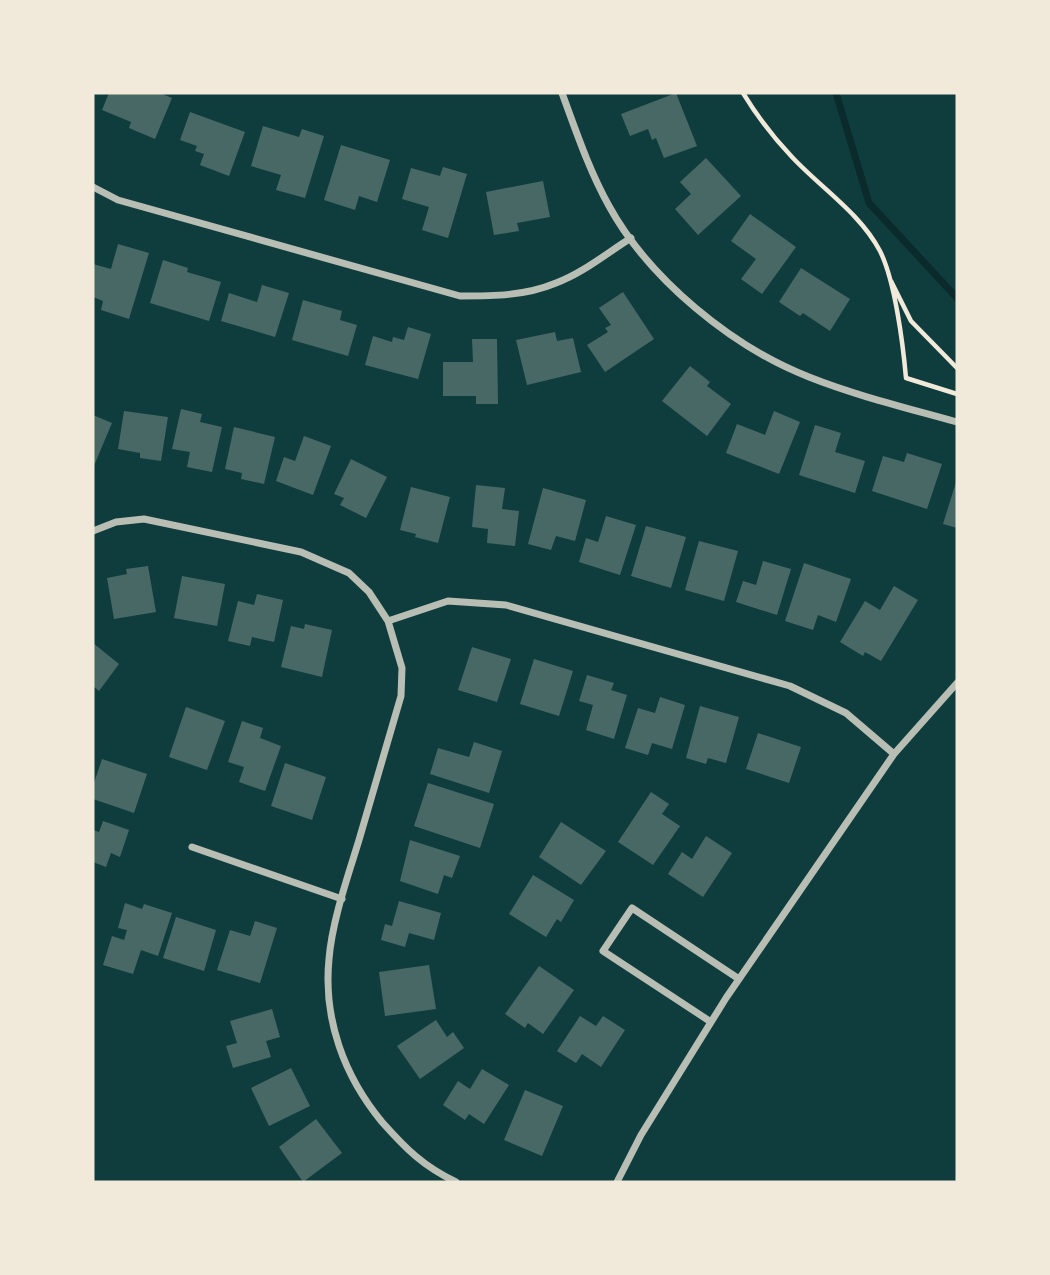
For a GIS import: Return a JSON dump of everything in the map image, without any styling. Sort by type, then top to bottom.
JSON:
[{"type":"street","points":[[562,93],[583,151],[610,207],[659,272],[721,328],[757,352],[806,376],[859,395],[957,422]]},
{"type":"street","points":[[93,187],[118,200],[460,296],[516,294],[557,283],[631,238]]},
{"type":"street","points":[[93,531],[116,522],[144,519],[300,552],[349,573],[369,592],[388,621],[402,668],[401,696],[342,899],[329,958],[330,1012],[337,1044],[365,1101],[408,1152],[435,1172],[456,1182]]},
{"type":"street","points":[[388,621],[448,601],[506,605],[790,686],[846,713],[894,754]]},
{"type":"street","points":[[617,1182],[641,1135],[739,979],[894,754],[957,683]]},
{"type":"street","points":[[192,847],[342,899]]},
{"type":"street","points":[[711,1022],[603,951],[632,908],[739,979]]},
{"type":"path","points":[[743,93],[760,119],[792,157],[859,221],[880,251],[911,321],[957,368]]},
{"type":"path","points":[[889,275],[904,350],[906,378],[957,394]]},
{"type":"building","points":[[109,93],[160,93],[172,98],[155,139],[129,128],[131,122],[102,110]]},
{"type":"building","points":[[676,93],[697,146],[664,158],[656,138],[652,140],[648,129],[630,136],[621,114]]},
{"type":"building","points":[[190,112],[245,132],[229,176],[200,165],[204,154],[195,151],[197,146],[180,140]]},
{"type":"building","points":[[263,126],[299,137],[302,129],[324,136],[305,198],[276,190],[281,175],[251,166]]},
{"type":"building","points":[[341,145],[390,160],[377,202],[359,196],[355,210],[324,200]]},
{"type":"building","points":[[706,158],[741,196],[698,235],[675,209],[691,194],[680,182]]},
{"type":"building","points":[[443,167],[467,174],[448,238],[422,230],[429,207],[402,199],[411,168],[440,176]]},
{"type":"building","points":[[543,181],[550,217],[517,223],[519,231],[494,235],[486,192]]},
{"type":"building","points":[[750,214],[796,247],[762,294],[741,279],[756,259],[731,241]]},
{"type":"building","points":[[118,244],[149,253],[129,319],[101,310],[103,301],[93,297],[93,264],[111,269]]},
{"type":"building","points":[[163,260],[188,268],[187,272],[221,282],[209,321],[150,303]]},
{"type":"building","points":[[801,268],[850,299],[830,331],[803,313],[800,316],[779,302]]},
{"type":"building","points":[[262,285],[289,293],[275,337],[221,321],[229,293],[257,302]]},
{"type":"building","points":[[623,292],[654,339],[605,372],[587,345],[608,332],[605,328],[611,325],[599,308]]},
{"type":"building","points":[[303,300],[342,311],[340,320],[357,325],[348,356],[292,340]]},
{"type":"building","points":[[408,327],[431,334],[418,379],[365,365],[373,336],[392,342],[393,337],[404,340]]},
{"type":"building","points":[[555,332],[557,341],[573,338],[581,372],[527,385],[516,340]]},
{"type":"building","points":[[472,339],[497,339],[498,404],[476,404],[476,396],[443,396],[443,362],[473,362]]},
{"type":"building","points":[[690,366],[710,382],[707,386],[731,404],[707,436],[662,401]]},
{"type":"building","points":[[181,409],[202,414],[200,422],[222,427],[212,472],[187,467],[190,452],[172,449]]},
{"type":"building","points":[[124,411],[168,417],[161,461],[140,458],[140,453],[118,449]]},
{"type":"building","points":[[774,411],[800,422],[779,474],[726,453],[737,424],[765,435]]},
{"type":"building","points":[[93,415],[112,423],[93,468]]},
{"type":"building","points":[[815,425],[841,433],[835,452],[865,461],[855,493],[799,475]]},
{"type":"building","points":[[234,427],[275,437],[264,484],[241,479],[242,473],[225,469]]},
{"type":"building","points":[[304,436],[331,446],[313,495],[276,481],[284,457],[295,461]]},
{"type":"building","points":[[907,453],[942,464],[927,509],[872,491],[883,456],[904,462]]},
{"type":"building","points":[[351,459],[387,477],[366,518],[340,505],[344,498],[334,494]]},
{"type":"building","points":[[957,479],[957,528],[943,524]]},
{"type":"building","points":[[476,485],[505,488],[502,509],[519,511],[515,546],[487,543],[488,529],[472,527]]},
{"type":"building","points":[[411,487],[450,497],[438,543],[400,530]]},
{"type":"building","points":[[543,488],[586,500],[575,541],[556,536],[551,550],[528,544]]},
{"type":"building","points":[[606,516],[636,525],[620,575],[579,562],[586,538],[598,542]]},
{"type":"building","points":[[646,526],[686,537],[671,588],[631,576]]},
{"type":"building","points":[[699,541],[738,551],[724,601],[685,590]]},
{"type":"building","points":[[763,561],[791,569],[777,615],[736,602],[743,581],[756,585]]},
{"type":"building","points":[[804,563],[851,579],[836,622],[818,615],[813,630],[785,621]]},
{"type":"building","points":[[148,566],[156,612],[114,619],[107,578],[127,574],[126,569]]},
{"type":"building","points":[[182,576],[225,584],[217,626],[174,618]]},
{"type":"building","points":[[894,586],[918,600],[881,661],[865,652],[863,656],[840,642],[865,601],[880,610]]},
{"type":"building","points":[[257,594],[283,600],[274,642],[252,637],[250,646],[228,641],[238,601],[254,605]]},
{"type":"building","points":[[305,624],[332,630],[322,677],[281,667],[291,626],[304,629]]},
{"type":"building","points":[[93,643],[119,664],[99,691],[93,686]]},
{"type":"building","points":[[472,647],[511,659],[497,702],[458,690]]},
{"type":"building","points":[[534,659],[573,671],[559,716],[520,704]]},
{"type":"building","points":[[587,675],[614,683],[611,690],[627,695],[614,739],[586,730],[593,705],[579,701]]},
{"type":"building","points":[[660,697],[685,705],[672,749],[652,743],[648,755],[625,748],[638,708],[655,713]]},
{"type":"building","points":[[700,706],[739,717],[726,763],[708,758],[706,764],[686,758]]},
{"type":"building","points":[[186,707],[225,721],[207,770],[169,757]]},
{"type":"building","points":[[242,721],[263,728],[260,738],[281,746],[265,791],[239,782],[244,767],[228,762]]},
{"type":"building","points":[[758,733],[801,747],[789,783],[746,769]]},
{"type":"building","points":[[474,742],[502,751],[489,793],[430,774],[438,748],[469,757]]},
{"type":"building","points":[[102,759],[147,774],[134,813],[93,799],[93,786]]},
{"type":"building","points":[[285,763],[326,777],[312,820],[271,806]]},
{"type":"building","points":[[428,783],[494,804],[480,848],[414,826]]},
{"type":"building","points":[[651,792],[669,804],[662,814],[680,826],[653,865],[618,842]]},
{"type":"building","points":[[103,821],[129,830],[120,857],[111,853],[106,867],[93,862],[93,830],[99,832]]},
{"type":"building","points":[[561,822],[606,851],[581,885],[539,857]]},
{"type":"building","points":[[706,836],[732,853],[703,897],[668,874],[682,852],[692,859]]},
{"type":"building","points":[[410,840],[460,856],[452,878],[444,875],[438,894],[400,881]]},
{"type":"building","points":[[533,875],[574,900],[561,922],[557,919],[546,937],[509,914]]},
{"type":"building","points":[[399,901],[441,913],[434,940],[409,933],[405,947],[381,940],[385,924],[392,926]]},
{"type":"building","points":[[125,903],[142,909],[144,904],[172,913],[158,956],[141,950],[133,974],[103,965],[112,936],[124,940],[127,930],[118,928]]},
{"type":"building","points":[[176,917],[216,930],[204,971],[163,958]]},
{"type":"building","points":[[255,921],[277,928],[260,983],[217,970],[230,930],[250,936]]},
{"type":"building","points":[[429,965],[436,1009],[385,1016],[379,972]]},
{"type":"building","points":[[539,966],[574,990],[543,1034],[528,1023],[525,1028],[505,1014]]},
{"type":"building","points":[[272,1009],[280,1037],[266,1041],[271,1057],[233,1068],[226,1046],[237,1043],[230,1021]]},
{"type":"building","points":[[580,1016],[596,1026],[603,1016],[625,1030],[601,1067],[582,1054],[576,1063],[557,1051]]},
{"type":"building","points":[[436,1020],[447,1037],[453,1032],[464,1048],[420,1079],[397,1046]]},
{"type":"building","points":[[291,1068],[310,1106],[269,1126],[251,1088]]},
{"type":"building","points":[[482,1069],[509,1085],[484,1124],[469,1114],[465,1120],[443,1105],[458,1081],[470,1089]]},
{"type":"building","points":[[525,1090],[563,1106],[542,1156],[504,1140]]},
{"type":"building","points":[[316,1119],[342,1153],[303,1182],[279,1147]]},
{"type":"waterway","points":[[836,93],[869,203],[957,298]]}]
